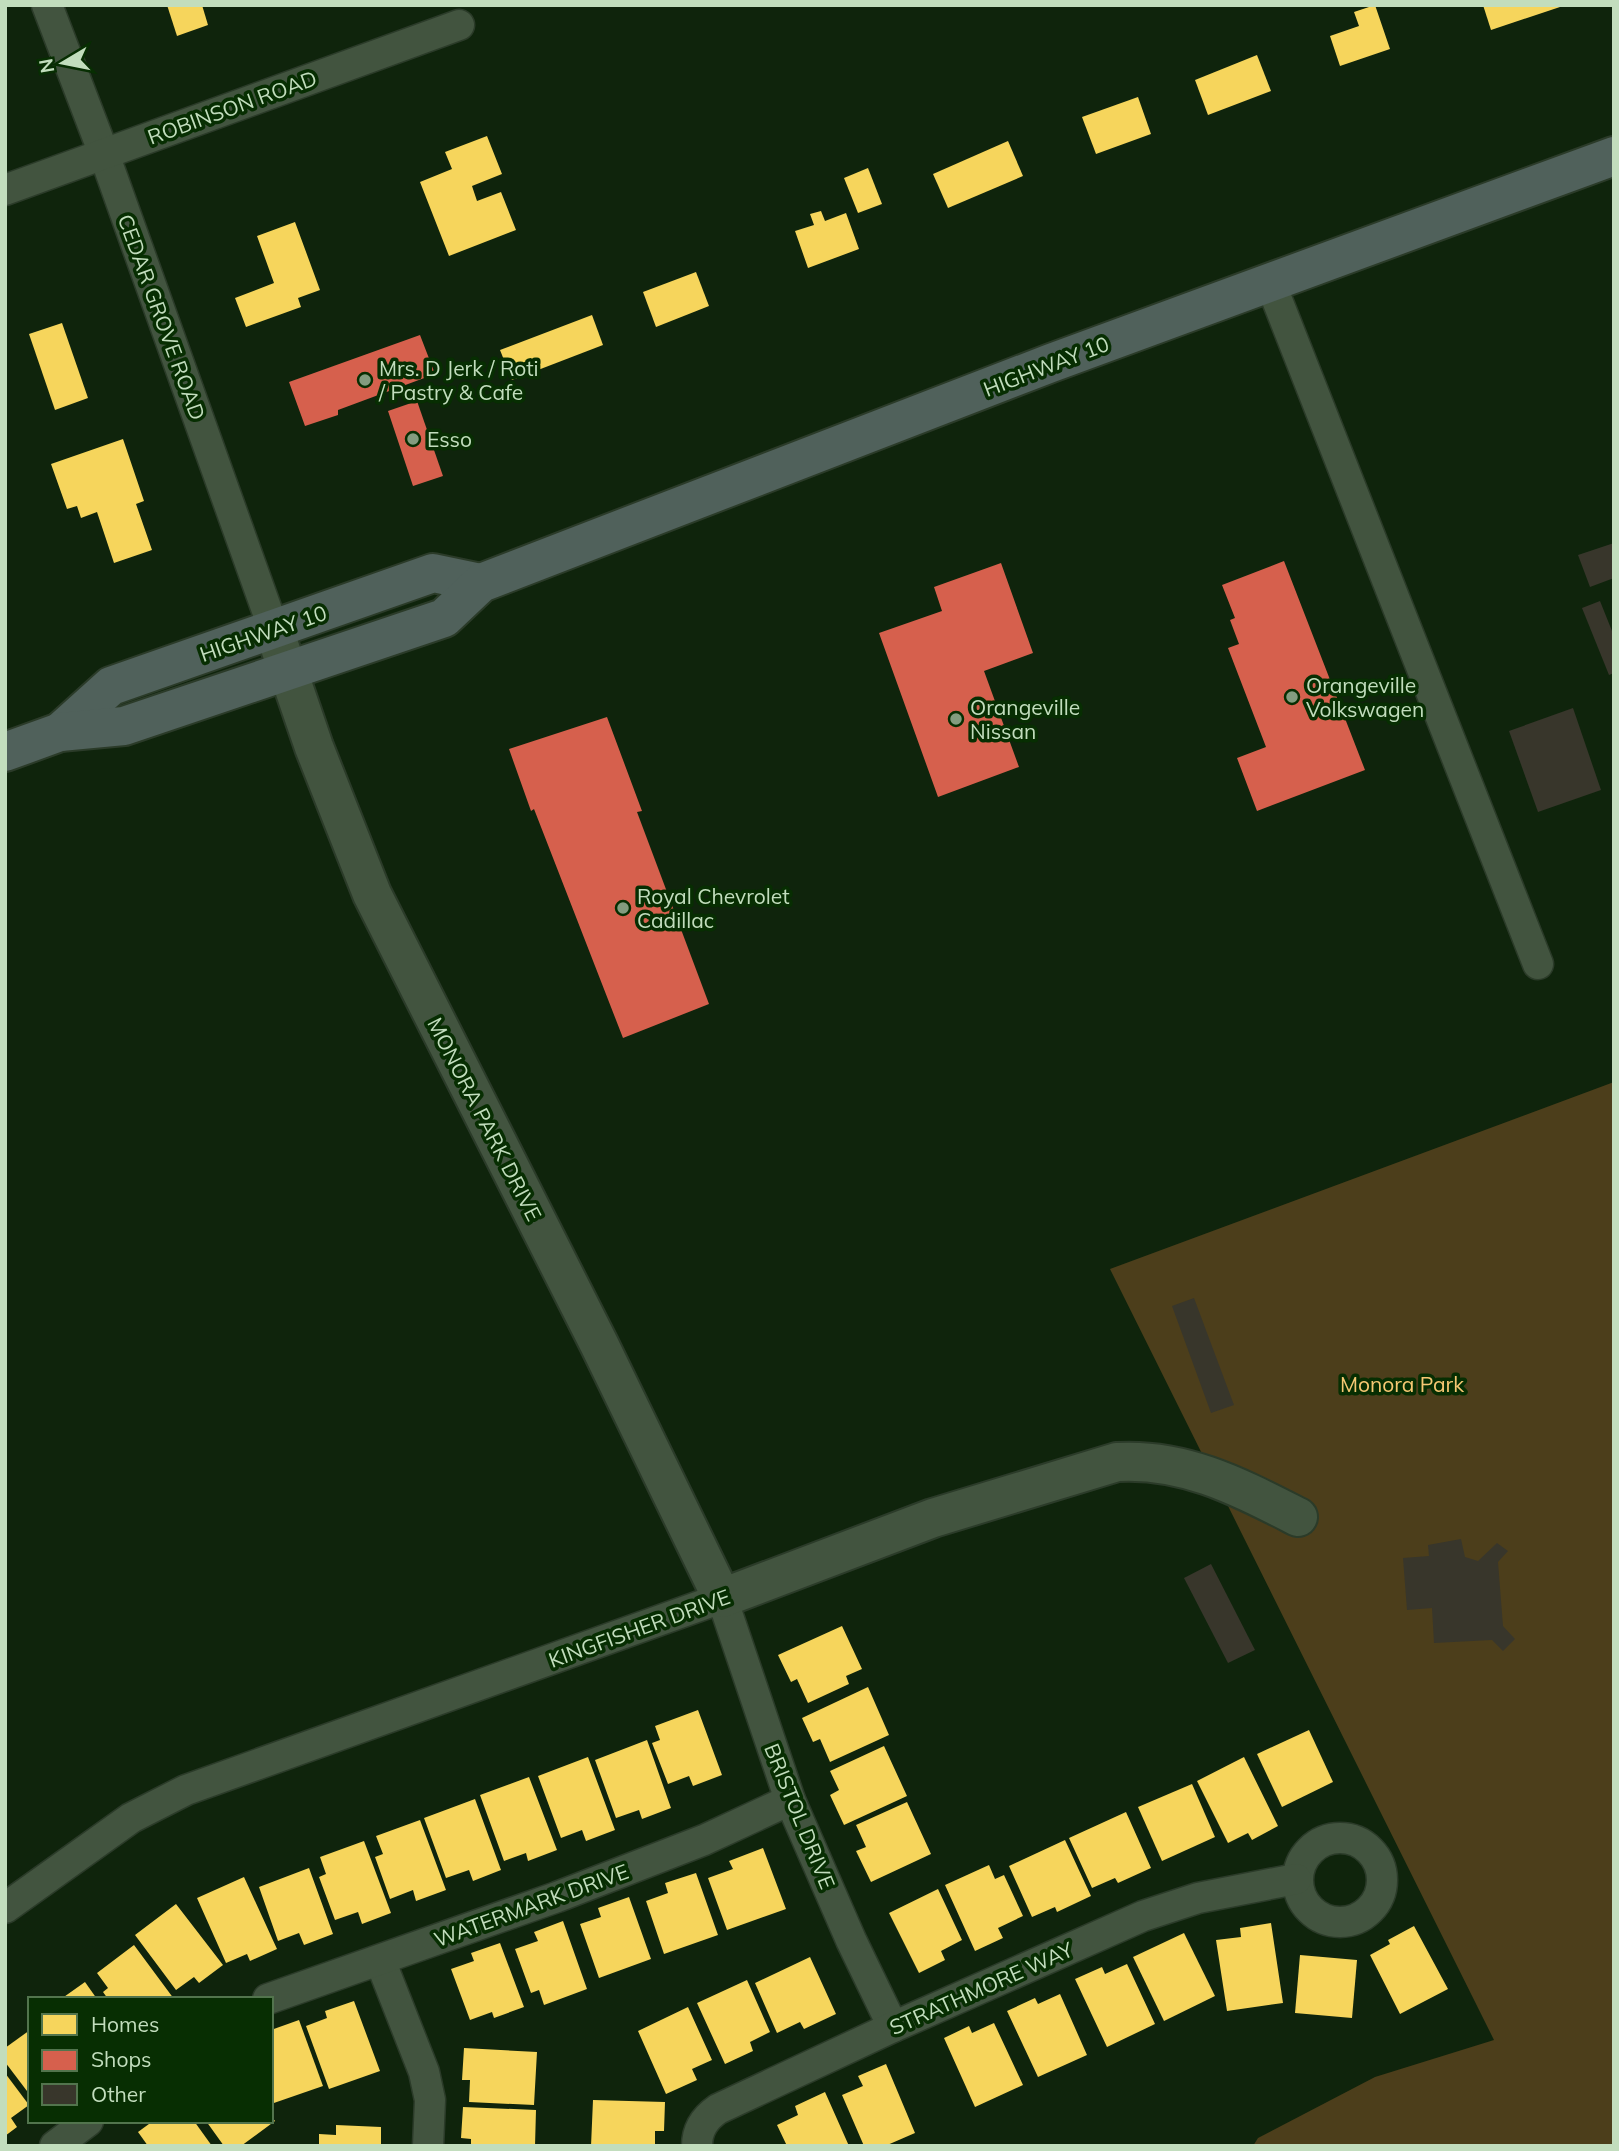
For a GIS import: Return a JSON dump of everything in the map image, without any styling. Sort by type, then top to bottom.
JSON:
[{"type":"highway","name":"HIGHWAY 10","points":[[5,752],[60,732],[124,726],[444,618],[481,583],[1051,363],[1614,156]]},
{"type":"highway","name":"HIGHWAY 10","points":[[60,732],[111,686],[433,572],[481,583]]},
{"type":"street","name":"CEDAR GROVE ROAD","points":[[47,5],[104,154],[274,629]]},
{"type":"street","name":"ROBINSON ROAD","points":[[5,190],[459,25]]},
{"type":"street","points":[[1270,282],[1538,964]]},
{"type":"street","name":"MONORA PARK DRIVE","points":[[274,629],[347,833],[372,894],[599,1344],[722,1598]]},
{"type":"street","name":"KINGFISHER DRIVE","points":[[5,1908],[131,1818],[186,1790],[722,1598],[933,1518],[1117,1462],[1143,1460],[1173,1464],[1219,1479],[1298,1517]]},
{"type":"street","name":"BRISTOL DRIVE","points":[[722,1598],[790,1800],[851,1940],[893,2027]]},
{"type":"street","name":"WATERMARK DRIVE","points":[[273,1997],[557,1897],[704,1840],[790,1800]]},
{"type":"street","name":"STRATHMORE WAY","points":[[697,2146],[701,2127],[709,2115],[718,2109],[893,2027],[1143,1916],[1198,1898],[1296,1879]]},
{"type":"street","points":[[380,1960],[424,2072],[430,2100],[428,2146]]},
{"type":"street","points":[[55,2146],[85,2123]]},
{"type":"green space","name":"Monora Park","points":[[1614,1082],[1614,2146],[1253,2146],[1258,2138],[1375,2077],[1494,2040],[1110,1269]]},
{"type":"building: Homes","points":[[167,5],[202,5],[208,25],[177,36]]},
{"type":"building: Homes","points":[[1375,5],[1390,49],[1340,66],[1330,36],[1359,26],[1354,12]]},
{"type":"building: Homes","points":[[1483,5],[1563,5],[1563,6],[1491,30]]},
{"type":"building: Homes","points":[[1257,55],[1271,91],[1208,115],[1195,80]]},
{"type":"building: Homes","points":[[1138,97],[1151,134],[1096,154],[1082,117]]},
{"type":"building: Homes","points":[[487,136],[502,174],[472,186],[477,201],[501,192],[516,230],[449,256],[420,182],[452,169],[445,152]]},
{"type":"building: Homes","points":[[1008,141],[1023,176],[948,208],[933,174]]},
{"type":"building: Homes","points":[[868,168],[882,204],[858,213],[844,178]]},
{"type":"building: Homes","points":[[821,211],[825,221],[846,213],[859,249],[808,268],[795,231],[814,225],[810,214]]},
{"type":"building: Homes","points":[[295,222],[320,290],[298,298],[301,307],[246,327],[235,298],[274,283],[257,236]]},
{"type":"building: Homes","points":[[696,272],[709,306],[656,327],[643,292]]},
{"type":"building: Homes","points":[[592,315],[603,345],[512,380],[500,350]]},
{"type":"building: Homes","points":[[62,323],[88,398],[55,410],[29,334]]},
{"type":"building: Homes","points":[[123,439],[144,501],[136,504],[152,550],[114,563],[97,512],[81,518],[77,506],[67,509],[51,464]]},
{"type":"building: Homes","points":[[842,1626],[862,1669],[846,1676],[849,1684],[808,1703],[797,1679],[791,1682],[778,1655]]},
{"type":"building: Homes","points":[[868,1687],[889,1735],[830,1762],[820,1739],[813,1742],[802,1718]]},
{"type":"building: Homes","points":[[698,1710],[722,1775],[693,1786],[689,1776],[668,1784],[652,1743],[660,1740],[655,1726]]},
{"type":"building: Homes","points":[[1309,1730],[1333,1782],[1282,1807],[1257,1754]]},
{"type":"building: Homes","points":[[647,1740],[671,1808],[642,1819],[639,1810],[616,1818],[595,1760]]},
{"type":"building: Homes","points":[[884,1746],[907,1796],[844,1825],[830,1795],[839,1790],[830,1771]]},
{"type":"building: Homes","points":[[588,1757],[615,1830],[586,1841],[582,1830],[561,1838],[538,1776]]},
{"type":"building: Homes","points":[[1244,1757],[1278,1826],[1252,1840],[1248,1833],[1228,1843],[1197,1781]]},
{"type":"building: Homes","points":[[529,1777],[557,1850],[528,1861],[526,1853],[504,1861],[480,1795]]},
{"type":"building: Homes","points":[[1192,1784],[1215,1837],[1162,1861],[1138,1807]]},
{"type":"building: Homes","points":[[475,1799],[501,1870],[473,1881],[469,1870],[446,1878],[424,1818]]},
{"type":"building: Homes","points":[[907,1802],[931,1854],[871,1882],[856,1851],[866,1847],[856,1825]]},
{"type":"building: Homes","points":[[1126,1812],[1151,1868],[1118,1883],[1115,1878],[1092,1888],[1069,1838]]},
{"type":"building: Homes","points":[[420,1820],[446,1890],[416,1901],[413,1890],[390,1899],[375,1857],[383,1854],[376,1836]]},
{"type":"building: Homes","points":[[1065,1840],[1091,1896],[1057,1912],[1055,1907],[1032,1917],[1009,1866]]},
{"type":"building: Homes","points":[[364,1841],[391,1913],[362,1924],[358,1912],[335,1920],[319,1877],[326,1874],[320,1857]]},
{"type":"building: Homes","points":[[763,1848],[786,1909],[727,1930],[708,1878],[733,1869],[729,1861]]},
{"type":"building: Homes","points":[[989,1865],[995,1879],[1004,1875],[1023,1916],[998,1928],[1003,1938],[975,1951],[945,1885]]},
{"type":"building: Homes","points":[[309,1868],[333,1934],[304,1945],[299,1933],[278,1941],[259,1887]]},
{"type":"building: Homes","points":[[696,1873],[718,1935],[664,1954],[646,1901],[668,1893],[665,1883]]},
{"type":"building: Homes","points":[[244,1877],[277,1949],[250,1961],[247,1954],[226,1963],[197,1898]]},
{"type":"building: Homes","points":[[938,1889],[962,1940],[941,1951],[945,1960],[919,1973],[889,1913]]},
{"type":"building: Homes","points":[[629,1897],[651,1959],[599,1978],[580,1924],[601,1917],[598,1908]]},
{"type":"building: Homes","points":[[176,1904],[223,1965],[199,1983],[194,1977],[176,1990],[135,1935]]},
{"type":"building: Homes","points":[[563,1921],[587,1989],[544,2005],[539,1990],[531,1993],[515,1949],[538,1941],[534,1932]]},
{"type":"building: Homes","points":[[1271,1923],[1283,2003],[1227,2011],[1216,1940],[1241,1937],[1240,1928]]},
{"type":"building: Homes","points":[[1414,1926],[1448,1989],[1400,2014],[1370,1955],[1390,1944],[1388,1940]]},
{"type":"building: Homes","points":[[1184,1933],[1215,1996],[1164,2021],[1133,1957]]},
{"type":"building: Homes","points":[[500,1943],[524,2007],[494,2018],[492,2012],[470,2020],[451,1969],[474,1961],[471,1953]]},
{"type":"building: Homes","points":[[134,1945],[173,1997],[107,1997],[103,1992],[108,1988],[97,1973]]},
{"type":"building: Homes","points":[[1300,1955],[1357,1960],[1352,2018],[1295,2013]]},
{"type":"building: Homes","points":[[810,1957],[836,2014],[804,2029],[800,2022],[777,2033],[755,1983]]},
{"type":"building: Homes","points":[[1127,1964],[1155,2024],[1107,2047],[1075,1979],[1102,1967],[1105,1974]]},
{"type":"building: Homes","points":[[747,1980],[770,2032],[750,2042],[753,2051],[725,2064],[697,2003]]},
{"type":"building: Homes","points":[[85,1982],[96,1997],[64,1997]]},
{"type":"building: Homes","points":[[1060,1994],[1087,2055],[1038,2077],[1007,2011],[1035,1998],[1038,2004]]},
{"type":"building: Homes","points":[[354,2001],[380,2071],[329,2089],[306,2026],[327,2018],[325,2011]]},
{"type":"building: Homes","points":[[688,2007],[712,2060],[692,2069],[697,2080],[666,2094],[638,2031]]},
{"type":"building: Homes","points":[[299,2020],[323,2086],[273,2103],[273,2029]]},
{"type":"building: Homes","points":[[994,2023],[1023,2085],[975,2107],[944,2038],[969,2026],[972,2033]]},
{"type":"building: Homes","points":[[28,2031],[28,2092],[5,2062],[5,2048]]},
{"type":"building: Homes","points":[[464,2048],[537,2052],[534,2105],[469,2102],[470,2080],[462,2080]]},
{"type":"building: Homes","points":[[886,2064],[915,2133],[885,2146],[864,2146],[842,2095],[863,2086],[858,2076]]},
{"type":"building: Homes","points":[[5,2073],[28,2106],[11,2118],[17,2127],[5,2136]]},
{"type":"building: Homes","points":[[825,2092],[849,2146],[787,2146],[777,2125],[798,2115],[795,2106]]},
{"type":"building: Homes","points":[[593,2100],[665,2102],[664,2131],[655,2131],[655,2146],[591,2146]]},
{"type":"building: Homes","points":[[463,2107],[536,2110],[535,2146],[471,2146],[471,2139],[461,2138]]},
{"type":"building: Homes","points":[[150,2123],[195,2123],[212,2146],[148,2146],[138,2132]]},
{"type":"building: Homes","points":[[207,2123],[272,2123],[241,2146],[224,2146]]},
{"type":"building: Homes","points":[[336,2125],[381,2127],[381,2146],[319,2146],[319,2134],[336,2135]]},
{"type":"building: Shops","points":[[420,335],[435,374],[338,410],[338,415],[305,426],[289,382]]},
{"type":"building: Shops","name":"Esso","points":[[417,401],[443,476],[413,486],[388,411]]},
{"type":"building: Shops","name":"Orangeville Volkswagen","points":[[1284,561],[1365,770],[1257,811],[1237,758],[1266,747],[1228,648],[1239,644],[1230,620],[1235,618],[1222,585]]},
{"type":"building: Shops","name":"Orangeville Nissan","points":[[1001,563],[1033,653],[984,671],[1019,767],[938,797],[879,633],[942,611],[934,587]]},
{"type":"building: Shops","name":"Royal Chevrolet Cadillac","points":[[607,717],[642,811],[637,812],[709,1004],[623,1038],[534,809],[531,811],[509,749]]},
{"type":"building: Other","points":[[1614,543],[1614,578],[1590,587],[1578,555]]},
{"type":"building: Other","points":[[1600,601],[1614,636],[1614,673],[1609,675],[1582,608]]},
{"type":"building: Other","points":[[1573,708],[1601,790],[1538,812],[1509,731]]},
{"type":"building: Other","points":[[1194,1298],[1234,1405],[1211,1413],[1172,1306]]},
{"type":"building: Other","points":[[1461,1539],[1465,1557],[1478,1561],[1497,1543],[1508,1551],[1498,1562],[1503,1626],[1515,1639],[1503,1651],[1492,1640],[1434,1643],[1432,1608],[1407,1610],[1403,1558],[1429,1556],[1428,1545]]},
{"type":"building: Other","points":[[1211,1564],[1255,1650],[1228,1663],[1184,1578]]},
{"type":"place","name":"Mrs. D Jerk / Roti / Pastry & Cafe","points":[[365,380]]},
{"type":"place","name":"Esso","points":[[413,439]]},
{"type":"place","name":"Orangeville Volkswagen","points":[[1292,697]]},
{"type":"place","name":"Orangeville Nissan","points":[[956,719]]},
{"type":"place","name":"Royal Chevrolet Cadillac","points":[[623,908]]}]
